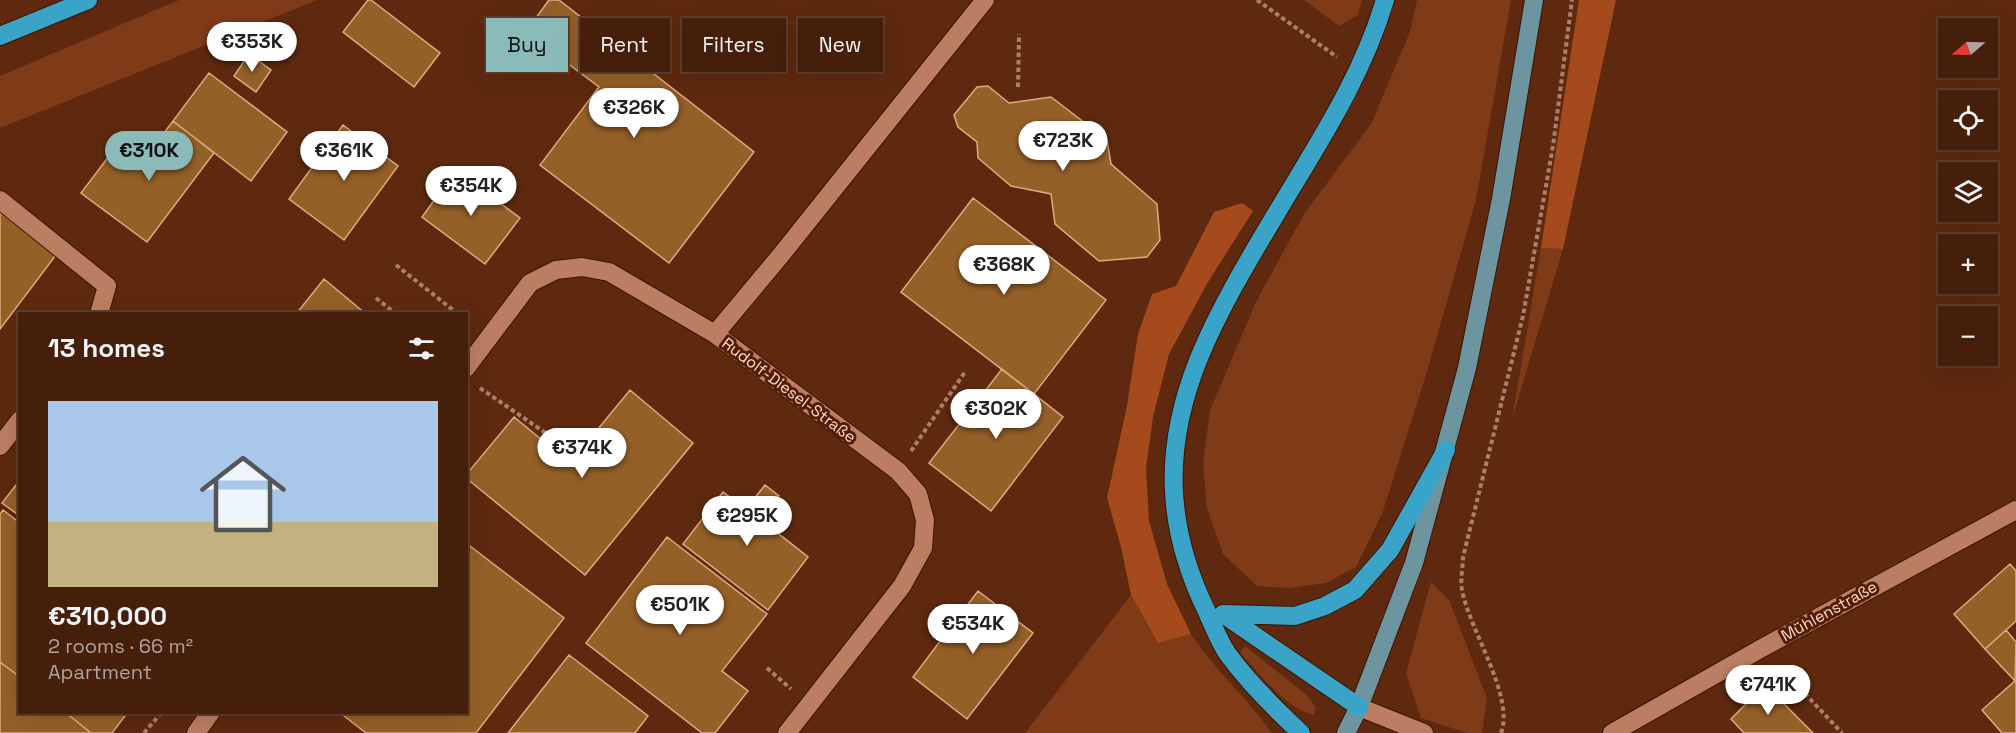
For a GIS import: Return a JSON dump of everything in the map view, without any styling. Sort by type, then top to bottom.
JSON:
[{"type":"highway","points":[[0,36],[88,0]]},
{"type":"highway","points":[[1301,733],[1276,709],[1226,652],[1197,591],[1176,522],[1172,479],[1175,442],[1182,408],[1199,357],[1233,288],[1333,122],[1374,36],[1385,0]]},
{"type":"highway","points":[[1223,614],[1295,616],[1325,606],[1355,591],[1390,550],[1446,450]]},
{"type":"highway","points":[[1197,591],[1223,614],[1359,707]]},
{"type":"main road","points":[[1346,733],[1359,707],[1414,563],[1446,450],[1467,368],[1501,199],[1534,0]]},
{"type":"street","name":"Rudolf-Diesel-Straße","points":[[787,733],[902,586],[922,548],[924,520],[918,494],[898,471],[715,334],[985,0]]},
{"type":"street","points":[[0,200],[107,285],[100,312]]},
{"type":"street","points":[[468,365],[530,283],[556,270],[582,267],[609,272],[715,334]]},
{"type":"street","points":[[0,446],[18,423]]},
{"type":"street","name":"Mühlenstraße","points":[[1612,733],[1762,648],[2016,510]]},
{"type":"street","points":[[1359,707],[1424,733]]},
{"type":"street","points":[[196,733],[210,714]]},
{"type":"path","points":[[1257,0],[1357,72]]},
{"type":"path","points":[[1501,733],[1504,724],[1499,689],[1462,589],[1463,557],[1523,316],[1553,146],[1572,0]]},
{"type":"path","points":[[1018,87],[1019,34]]},
{"type":"path","points":[[396,265],[455,312]]},
{"type":"path","points":[[376,298],[394,312]]},
{"type":"path","points":[[898,471],[965,372]]},
{"type":"path","points":[[476,386],[566,447]]},
{"type":"path","points":[[1762,648],[1842,733]]},
{"type":"path","points":[[767,668],[809,704]]},
{"type":"path","points":[[144,733],[160,714]]},
{"type":"shaded area","points":[[179,0],[317,0],[0,128],[0,76]]},
{"type":"shaded area","points":[[1304,0],[1362,0],[1358,15],[1339,26]]},
{"type":"shaded area","points":[[1417,0],[1511,0],[1476,200],[1425,378],[1382,514],[1356,567],[1326,583],[1289,588],[1257,586],[1223,554],[1207,508],[1203,464],[1210,410],[1256,302],[1304,214],[1371,124],[1410,32]]},
{"type":"shaded area","points":[[1579,0],[1616,0],[1563,249],[1541,248]]},
{"type":"shaded area","points":[[1242,203],[1253,211],[1208,282],[1169,354],[1153,417],[1146,468],[1149,521],[1167,584],[1191,634],[1158,643],[1131,595],[1121,547],[1107,498],[1127,406],[1138,334],[1152,294],[1176,286],[1214,212]]},
{"type":"shaded area","points":[[1541,248],[1563,249],[1512,419]]},
{"type":"shaded area","points":[[1431,582],[1449,600],[1487,698],[1482,733],[1467,733],[1421,718],[1406,673]]},
{"type":"shaded area","points":[[1131,595],[1158,643],[1191,634],[1272,733],[1025,733]]},
{"type":"shaded area","points":[[1245,646],[1308,696],[1316,708],[1314,715],[1293,705],[1274,689],[1240,653]]},
{"type":"building","points":[[368,0],[440,53],[414,87],[343,32]]},
{"type":"building","points":[[549,0],[559,0],[582,18],[580,18],[580,72],[651,72],[754,152],[669,263],[540,165],[599,87],[568,64],[568,18],[536,18]]},
{"type":"building","points":[[249,54],[271,70],[256,92],[234,76]]},
{"type":"building","points":[[209,73],[287,132],[251,181],[173,121]]},
{"type":"building","points":[[988,86],[1009,103],[1051,97],[1107,140],[1111,164],[1157,204],[1160,240],[1147,257],[1099,261],[1055,224],[1051,194],[1011,186],[978,158],[977,142],[958,127],[954,115],[977,87]]},
{"type":"building","points":[[173,121],[214,153],[147,242],[81,193],[112,152],[136,170]]},
{"type":"building","points":[[343,125],[398,166],[344,240],[289,199]]},
{"type":"building","points":[[456,170],[520,218],[485,264],[422,217]]},
{"type":"building","points":[[973,198],[1106,300],[1034,394],[901,292]]},
{"type":"building","points":[[0,212],[56,255],[0,329]]},
{"type":"building","points":[[324,279],[364,312],[298,312]]},
{"type":"building","points":[[1002,369],[1063,417],[991,511],[929,463]]},
{"type":"building","points":[[630,390],[693,443],[585,575],[468,480],[468,473],[514,417],[570,463]]},
{"type":"building","points":[[18,483],[18,515],[2,503]]},
{"type":"building","points":[[765,485],[779,496],[761,520],[808,557],[768,610],[683,544],[723,492],[746,509]]},
{"type":"building","points":[[3,510],[18,521],[18,676],[0,662],[0,514]]},
{"type":"building","points":[[667,537],[767,614],[722,671],[748,691],[715,733],[702,733],[586,643]]},
{"type":"building","points":[[468,545],[564,618],[476,733],[366,733],[342,714],[468,714]]},
{"type":"building","points":[[2010,564],[2016,571],[2016,621],[1985,649],[1954,614]]},
{"type":"building","points":[[978,591],[1033,633],[967,719],[913,677]]},
{"type":"building","points":[[2006,630],[2016,642],[2015,681],[1985,649]]},
{"type":"building","points":[[569,655],[648,716],[635,733],[508,733]]},
{"type":"building","points":[[0,662],[18,676],[18,714],[67,714],[91,733],[0,733]]},
{"type":"building","points":[[2016,680],[2016,733],[2002,733],[1982,710]]},
{"type":"building","points":[[1765,685],[1813,733],[1744,733],[1731,719]]},
{"type":"building","points":[[67,714],[126,714],[112,733],[91,733]]}]
